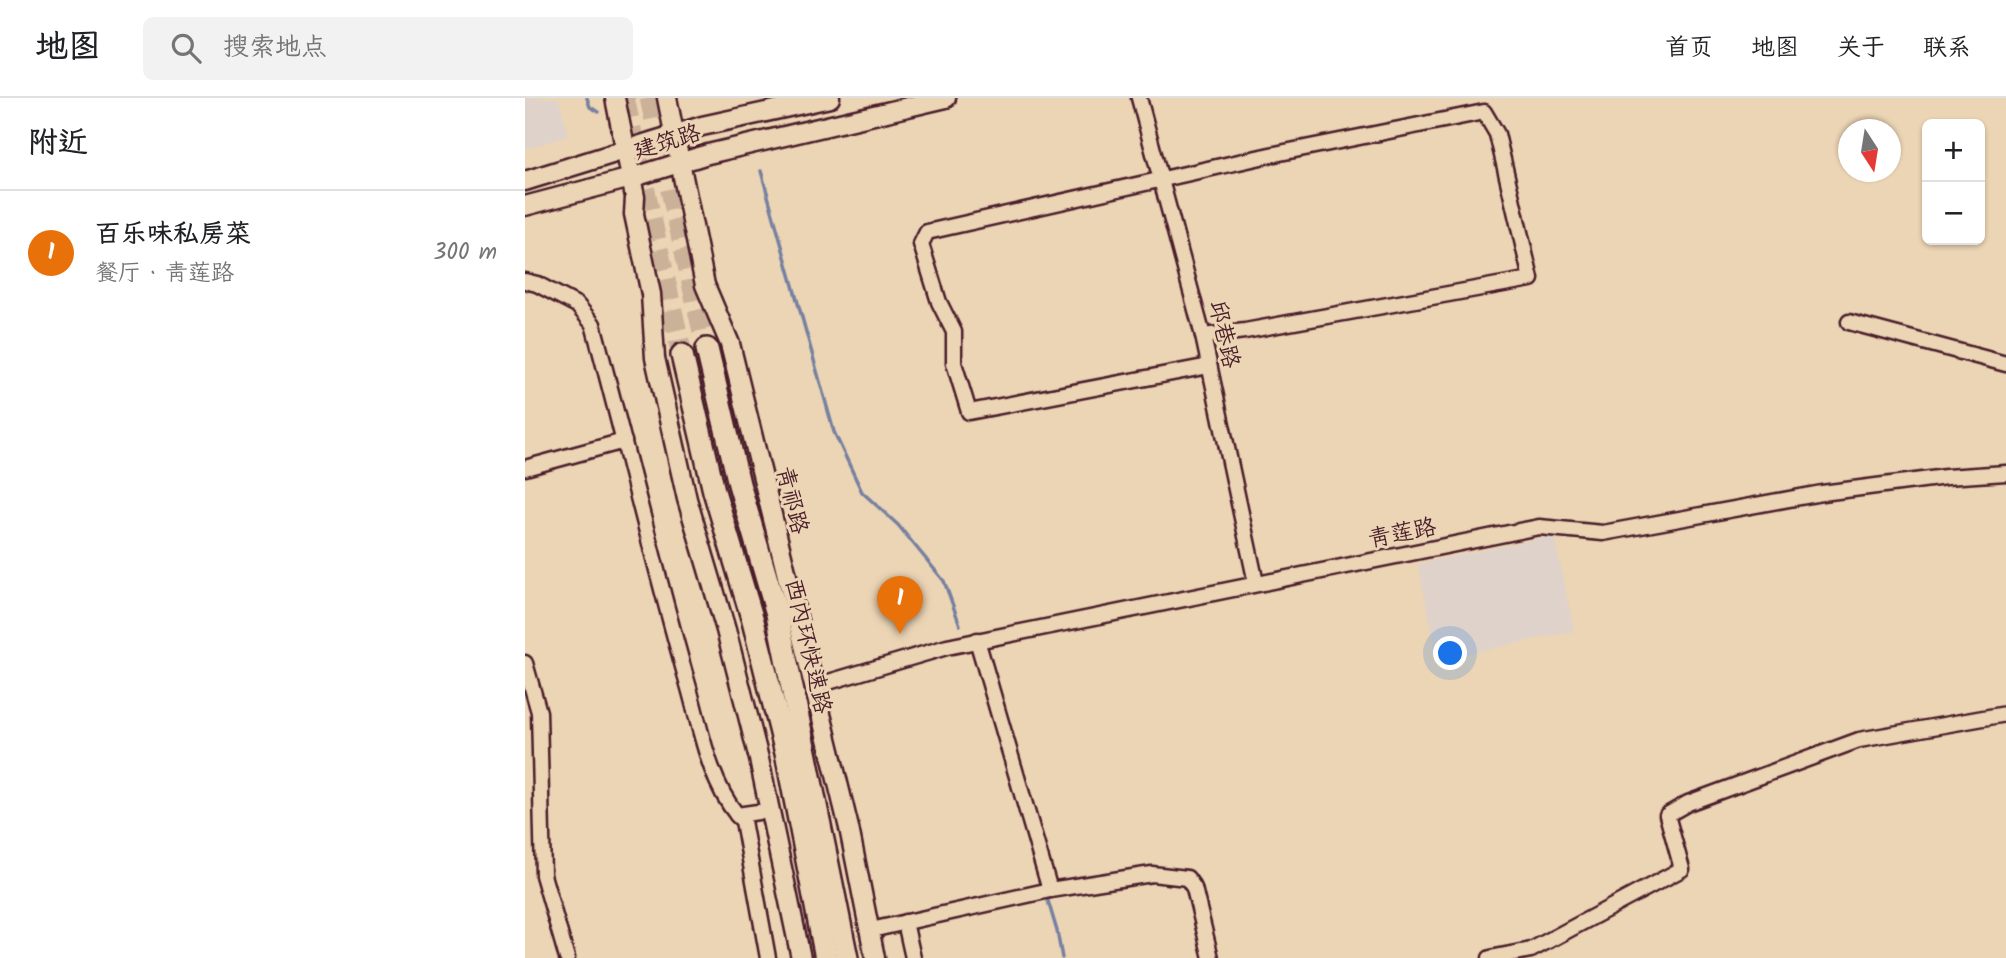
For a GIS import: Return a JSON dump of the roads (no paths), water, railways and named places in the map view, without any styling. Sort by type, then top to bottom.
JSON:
[{"type":"highway","name":"西内环快速路","points":[[707,349],[739,484],[777,614],[847,958]]},
{"type":"highway","name":"西内环快速路","points":[[682,355],[714,491],[753,621],[786,753],[826,958]]},
{"type":"main road","points":[[615,98],[651,294],[658,371],[687,499],[726,630],[759,760],[801,958]]},
{"type":"main road","name":"青祁路","points":[[667,98],[705,285],[730,344],[815,686],[871,930],[875,958]]},
{"type":"main road","name":"建筑路","points":[[525,181],[702,126],[830,98]]},
{"type":"main road","name":"建筑路","points":[[525,206],[708,154],[946,98]]},
{"type":"street","name":"邱巷路","points":[[1139,98],[1203,336],[1257,583]]},
{"type":"street","points":[[1203,336],[1245,331],[1531,279],[1497,134],[1484,112],[1270,155],[927,232],[921,244],[939,302],[954,332],[954,363],[969,412],[1209,366]]},
{"type":"street","points":[[525,281],[537,284],[577,305],[593,324],[664,598],[713,769],[728,803],[743,821],[768,958]]},
{"type":"street","points":[[1849,322],[2006,364]]},
{"type":"street","points":[[525,468],[624,441]]},
{"type":"street","name":"青莲路","points":[[815,686],[977,640],[1539,527],[1603,533],[1822,494],[1946,477],[2006,473]]},
{"type":"street","points":[[977,640],[1050,890]]},
{"type":"street","points":[[525,663],[539,712],[543,875],[567,958]]},
{"type":"street","points":[[1490,958],[1531,950],[1682,869],[1667,815],[1688,803],[1859,740],[2006,714]]},
{"type":"street","points":[[737,815],[758,812]]},
{"type":"street","points":[[871,930],[1050,890],[1152,874],[1187,878],[1194,888],[1211,958]]},
{"type":"street","points":[[905,922],[913,958]]},
{"type":"waterway","points":[[587,98],[590,107],[599,112]]},
{"type":"waterway","points":[[761,171],[834,432],[862,492],[898,525],[944,581],[960,625]]},
{"type":"waterway","points":[[1048,901],[1062,958]]},
{"type":"tunnel","points":[[624,98],[682,355]]},
{"type":"tunnel","points":[[650,98],[707,349]]},
{"type":"place","name":"百乐味私房菜","points":[[900,634]]}]
